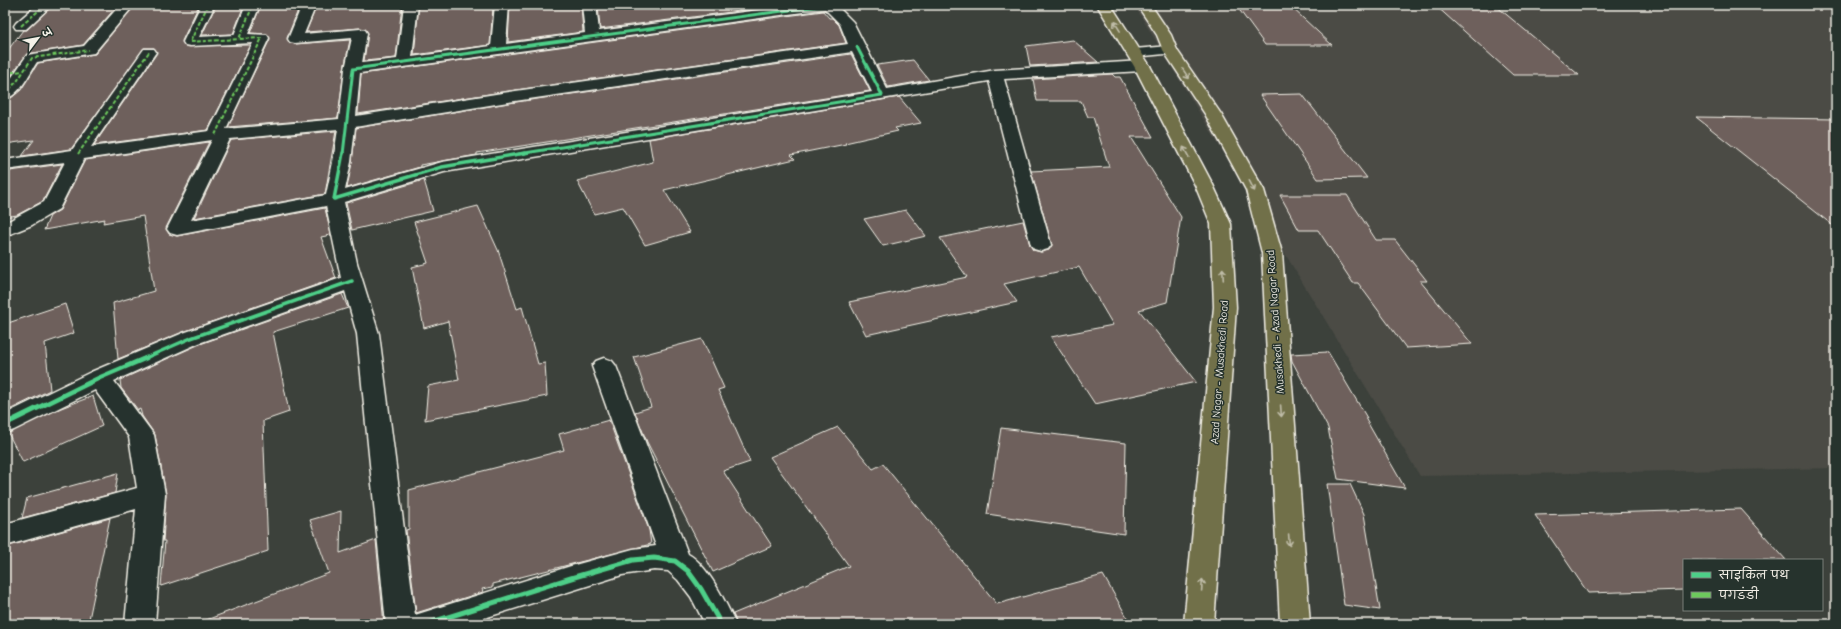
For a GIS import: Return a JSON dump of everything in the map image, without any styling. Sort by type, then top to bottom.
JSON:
[{"type":"main road","name":"Azad Nagar - Musakhedi Road","points":[[1104,5],[1138,60],[1204,185],[1221,224],[1225,306],[1200,624]]},
{"type":"main road","name":"Musakhedi - Azad Nagar Road","points":[[1144,5],[1164,35],[1170,50],[1213,114],[1255,190],[1272,253],[1295,624]]},
{"type":"street","points":[[21,26],[45,5]]},
{"type":"street","points":[[5,94],[18,80],[32,58],[89,50],[127,5]]},
{"type":"street","points":[[208,5],[190,42],[262,38],[215,135]]},
{"type":"street","points":[[239,39],[253,5]]},
{"type":"street","points":[[309,5],[295,39],[360,33],[353,69],[342,162],[334,199],[347,263],[368,334],[401,624]]},
{"type":"street","points":[[404,62],[411,5]]},
{"type":"street","points":[[498,49],[502,5]]},
{"type":"street","points":[[589,5],[593,37]]},
{"type":"street","points":[[353,69],[593,37],[705,16],[827,5],[846,22],[882,95]]},
{"type":"street","points":[[5,165],[215,135],[346,123],[502,98],[857,47]]},
{"type":"street","points":[[215,135],[222,138],[177,229],[334,199],[442,167],[995,75],[1138,60],[1170,50]]},
{"type":"street","points":[[5,230],[25,222],[52,205],[78,154],[149,52]]},
{"type":"street","points":[[5,73],[23,71]]},
{"type":"street","points":[[995,75],[1041,245]]},
{"type":"street","points":[[5,424],[99,378],[191,338],[352,281]]},
{"type":"street","points":[[604,366],[676,561]]},
{"type":"street","points":[[99,378],[141,435],[151,494],[140,624]]},
{"type":"street","points":[[5,535],[151,494]]},
{"type":"street","points":[[426,624],[546,584],[637,560],[656,558],[676,561],[688,570],[721,624]]},
{"type":"shaded area","points":[[1134,5],[1836,5],[1836,468],[1420,476]]},
{"type":"building","points":[[53,5],[118,5],[83,45],[27,54],[5,83],[5,54],[23,30],[27,30]]},
{"type":"building","points":[[135,5],[199,5],[182,41],[185,46],[251,45],[208,130],[94,145],[157,53],[154,48],[144,48],[71,149],[22,156],[34,140],[5,144],[5,103],[21,90],[38,63],[95,54]]},
{"type":"building","points":[[216,5],[244,5],[233,34],[202,35]]},
{"type":"building","points":[[261,5],[300,5],[287,38],[290,43],[295,44],[350,40],[344,69],[338,118],[228,127],[270,39],[267,34],[250,33]]},
{"type":"building","points":[[317,5],[402,5],[396,58],[364,61],[368,33],[365,29],[360,28],[306,32]]},
{"type":"building","points":[[419,5],[486,5],[486,8],[493,7],[490,45],[414,55]]},
{"type":"building","points":[[510,5],[581,5],[583,32],[508,42]]},
{"type":"building","points":[[598,5],[785,5],[600,29]]},
{"type":"building","points":[[1435,5],[1495,5],[1579,75],[1513,75]]},
{"type":"building","points":[[1290,6],[1332,45],[1265,45],[1238,8]]},
{"type":"building","points":[[823,11],[829,18],[832,18],[839,25],[846,43],[358,114],[361,74]]},
{"type":"building","points":[[1073,40],[1098,62],[1030,66],[1026,46]]},
{"type":"building","points":[[851,54],[870,91],[477,153],[477,155],[420,165],[420,167],[347,188],[356,128],[502,104]]},
{"type":"building","points":[[913,60],[929,80],[888,87],[877,65]]},
{"type":"building","points":[[1112,74],[1115,77],[1120,77],[1153,137],[1131,137],[1181,217],[1167,302],[1139,310],[1196,382],[1095,404],[1051,337],[1113,325],[1079,267],[1004,284],[1017,302],[866,335],[849,302],[967,277],[940,238],[1023,221],[1030,245],[1033,250],[1041,252],[1049,250],[1052,245],[1031,171],[1109,167],[1093,117],[1088,117],[1081,101],[1037,101],[1033,79]]},
{"type":"building","points":[[1302,94],[1367,178],[1318,179],[1260,95]]},
{"type":"building","points":[[899,97],[921,123],[895,128],[898,131],[845,143],[846,144],[791,155],[795,159],[664,190],[690,232],[645,245],[623,207],[594,214],[577,181],[653,162],[649,139]]},
{"type":"building","points":[[1696,117],[1836,119],[1836,228]]},
{"type":"building","points":[[336,131],[325,194],[194,218],[231,140]]},
{"type":"building","points":[[209,142],[166,228],[169,234],[177,236],[325,208],[331,235],[321,237],[336,278],[183,332],[118,359],[113,303],[154,291],[143,216],[103,223],[105,219],[44,230],[50,216],[60,210],[85,160]]},
{"type":"building","points":[[62,164],[43,201],[17,215],[5,217],[5,178],[10,171]]},
{"type":"building","points":[[424,180],[433,211],[352,230],[346,203]]},
{"type":"building","points":[[1280,195],[1347,195],[1376,240],[1395,240],[1427,281],[1420,281],[1472,344],[1406,348],[1358,283],[1353,283],[1318,230],[1299,230]]},
{"type":"building","points":[[478,206],[498,250],[517,309],[522,307],[538,364],[545,363],[547,396],[425,420],[428,386],[459,380],[448,321],[424,328],[412,267],[428,263],[414,222]]},
{"type":"building","points":[[906,210],[926,236],[883,246],[864,219]]},
{"type":"building","points":[[342,294],[348,308],[273,332],[289,412],[263,421],[268,551],[161,586],[165,541],[163,541],[166,494],[155,435],[142,416],[140,409],[138,410],[121,388],[120,380],[200,344]]},
{"type":"building","points":[[65,304],[74,333],[45,343],[50,390],[5,412],[5,324]]},
{"type":"building","points":[[702,339],[724,388],[718,390],[750,462],[723,471],[772,546],[713,572],[647,442],[635,412],[651,407],[634,357]]},
{"type":"building","points":[[1328,352],[1367,418],[1365,418],[1405,488],[1338,479],[1328,428],[1292,361],[1291,354]]},
{"type":"building","points":[[93,396],[102,426],[23,462],[8,433],[61,408]]},
{"type":"building","points":[[609,420],[649,530],[651,544],[493,584],[493,587],[482,589],[483,592],[416,613],[406,530],[409,529],[409,490],[564,450],[559,434]]},
{"type":"building","points":[[838,427],[873,469],[883,464],[997,604],[1103,575],[1131,624],[737,624],[733,614],[849,566],[770,457]]},
{"type":"building","points":[[1001,428],[1126,443],[1124,534],[987,514]]},
{"type":"building","points":[[118,473],[115,493],[22,518],[27,498]]},
{"type":"building","points":[[1327,484],[1350,484],[1364,514],[1380,610],[1344,605]]},
{"type":"building","points":[[1741,509],[1785,559],[1683,559],[1683,590],[1588,593],[1535,515]]},
{"type":"building","points":[[341,511],[340,553],[376,540],[384,624],[201,624],[201,622],[329,573],[310,520]]},
{"type":"building","points":[[110,518],[88,624],[5,624],[5,547]]},
{"type":"marked path","points":[[21,26],[45,5]]},
{"type":"marked path","points":[[208,5],[190,42],[239,39]]},
{"type":"marked path","points":[[215,135],[262,38],[239,39],[253,5]]},
{"type":"marked path","points":[[5,94],[18,80],[32,58],[89,50]]},
{"type":"marked path","points":[[78,154],[149,52]]},
{"type":"marked path","points":[[5,73],[23,71]]},
{"type":"cycle path","points":[[827,5],[353,69],[342,162],[334,199],[442,167],[882,95],[857,47]]},
{"type":"cycle path","points":[[5,424],[99,378],[191,338],[352,281]]},
{"type":"cycle path","points":[[426,624],[622,563],[633,560],[654,558],[675,561],[682,565],[695,579],[721,624]]}]
